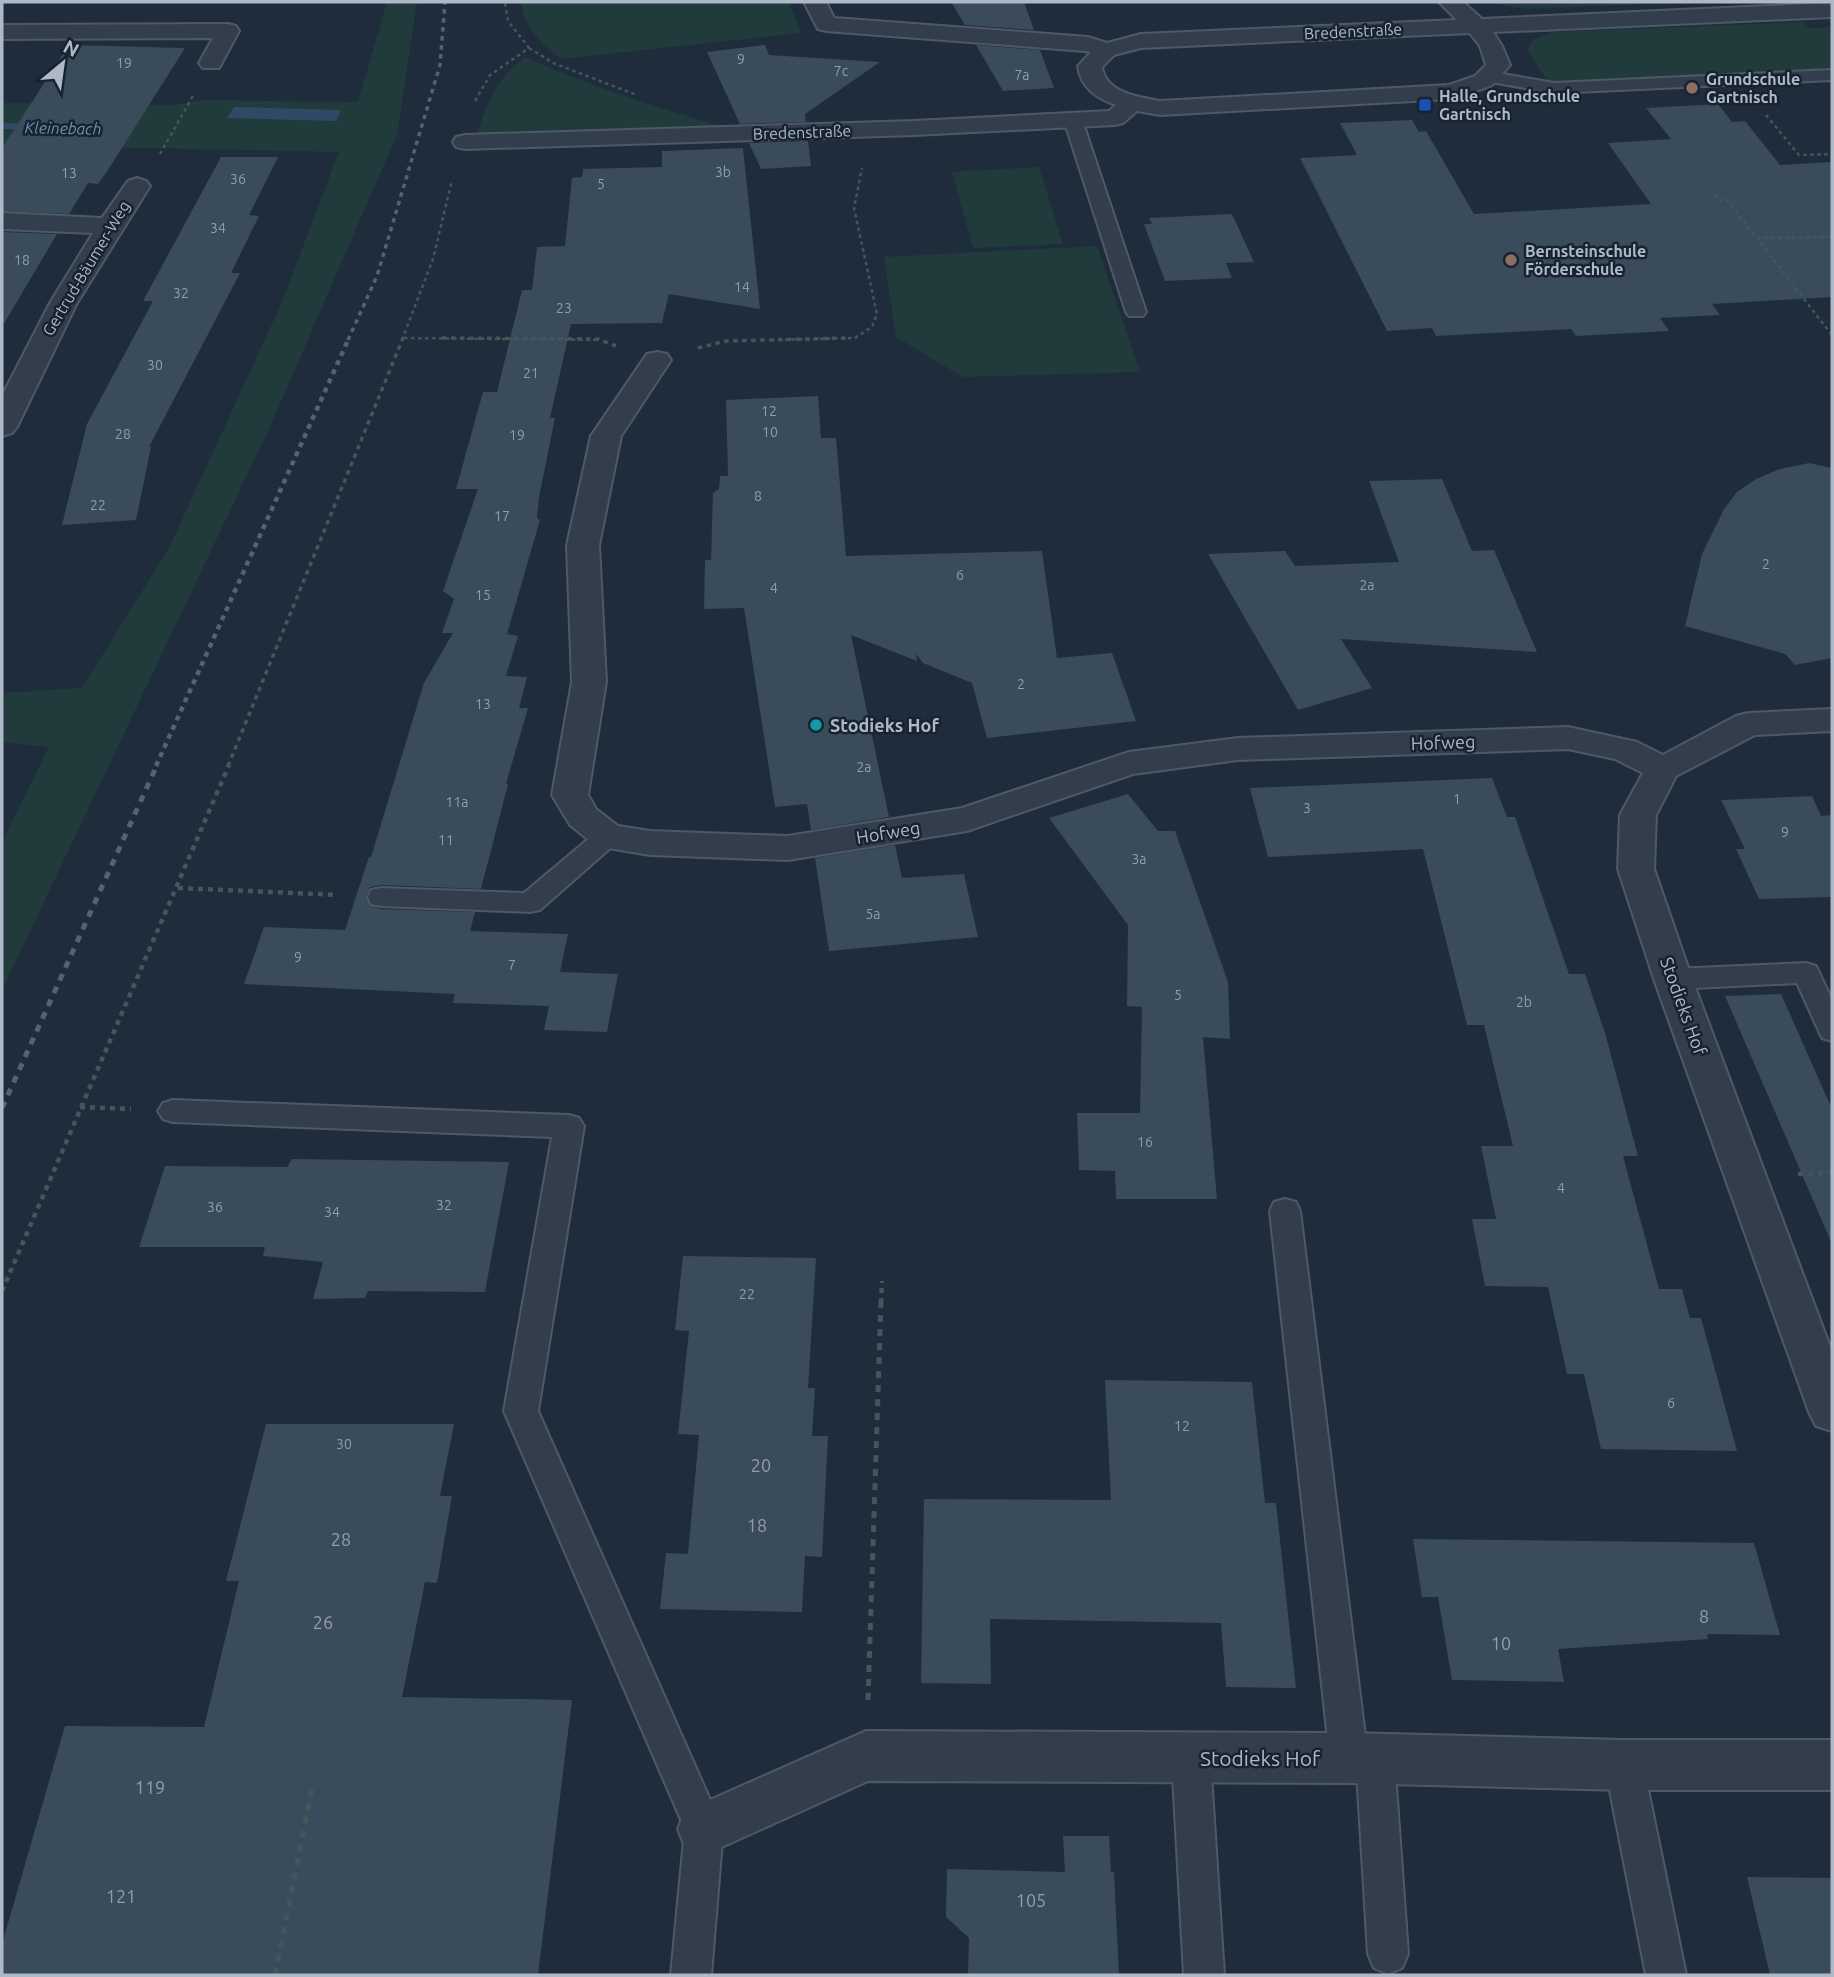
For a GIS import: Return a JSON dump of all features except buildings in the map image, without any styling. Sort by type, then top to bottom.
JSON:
[{"type":"street","name":"Bredenstraße","points":[[815,2],[826,24],[1088,44],[1106,50],[1141,41],[1832,10]]},
{"type":"street","points":[[1106,50],[1090,66],[1089,75],[1102,89],[1132,103],[1160,108],[1449,92],[1473,86],[1491,77],[1498,65],[1496,53],[1476,26],[1450,2]]},
{"type":"street","points":[[2,32],[188,21],[228,31],[211,63]]},
{"type":"street","name":"Bredenstraße","points":[[465,142],[914,128],[1115,118],[1132,103]]},
{"type":"street","name":"Gertrud-Bäumer-Weg","points":[[2,427],[52,320],[108,226],[137,186]]},
{"type":"street","points":[[2,221],[108,226]]},
{"type":"street","points":[[608,836],[583,817],[570,795],[590,682],[583,545],[606,436],[657,360]]},
{"type":"street","points":[[1663,769],[1748,724],[1832,720]]},
{"type":"street","name":"Hofweg","points":[[608,836],[650,843],[788,848],[967,819],[1129,763],[1238,749],[1568,737],[1625,750],[1663,769]]},
{"type":"street","name":"Stodieks Hof","points":[[1663,769],[1638,815],[1636,869],[1673,979],[1832,1412]]},
{"type":"street","name":"Stodieks Hof","points":[[704,1829],[866,1756],[1362,1758],[1624,1765],[1832,1765]]},
{"type":"lane","points":[[1491,77],[1554,88],[1832,75]]},
{"type":"lane","points":[[1073,120],[1136,312]]},
{"type":"lane","points":[[381,897],[530,903],[608,836]]},
{"type":"lane","points":[[1673,979],[1806,973],[1832,1031]]},
{"type":"lane","points":[[173,1111],[569,1126],[521,1411],[704,1829],[691,1975]]},
{"type":"lane","points":[[1285,1210],[1388,1954]]},
{"type":"lane","points":[[1191,1758],[1204,1975]]},
{"type":"lane","points":[[1624,1765],[1666,1975]]},
{"type":"path","points":[[2,1291],[80,1107],[178,888],[404,338],[433,259],[474,103],[490,75],[529,48],[508,21],[505,2]]},
{"type":"path","points":[[137,186],[164,149],[211,63]]},
{"type":"path","points":[[404,338],[598,339],[657,360],[726,341],[855,338],[872,327],[877,314],[854,208],[863,161],[889,139],[914,128]]},
{"type":"path","points":[[1800,155],[1832,154]]},
{"type":"path","points":[[1714,195],[1720,201],[1727,200],[1832,335]]},
{"type":"path","points":[[1756,238],[1832,237]]},
{"type":"path","points":[[178,888],[381,897]]},
{"type":"path","points":[[80,1107],[173,1111]]},
{"type":"path","points":[[866,1756],[881,1281]]},
{"type":"path","points":[[275,1975],[313,1784]]},
{"type":"green space","points":[[387,2],[417,2],[397,135],[268,431],[2,990],[2,842],[49,747],[2,742],[2,693],[82,688],[169,548],[282,302],[339,152],[2,145],[2,103],[172,105],[205,100],[358,102]]},
{"type":"green space","points":[[521,2],[789,2],[801,33],[561,59],[530,28]]},
{"type":"green space","points":[[1487,2],[1701,2],[1524,9]]},
{"type":"green space","name":"Grundschule Gartnisch","points":[[1803,22],[1809,28],[1832,27],[1832,69],[1548,82],[1528,51],[1535,40],[1555,32]]},
{"type":"green space","points":[[525,57],[652,105],[729,129],[477,136],[494,92],[506,74]]},
{"type":"green space","points":[[1039,167],[1063,244],[973,248],[952,172]]},
{"type":"green space","points":[[1097,246],[1140,372],[963,377],[896,337],[884,257]]},
{"type":"water","points":[[234,107],[341,110],[336,121],[227,118]]},
{"type":"waterway","name":"Kleinebach","points":[[2,126],[38,127]]},
{"type":"railway","points":[[348,340],[377,276],[440,65],[445,2]]},
{"type":"railway","points":[[156,766],[349,338]]},
{"type":"railway","points":[[2,1108],[157,765]]},
{"type":"place","name":"Grundschule Gartnisch","points":[[1692,88]]},
{"type":"place","name":"Halle, Grundschule Gartnisch","points":[[1425,105]]},
{"type":"place","name":"Bernsteinschule Förderschule","points":[[1511,260]]},
{"type":"place","name":"Stodieks Hof","points":[[816,725]]}]
